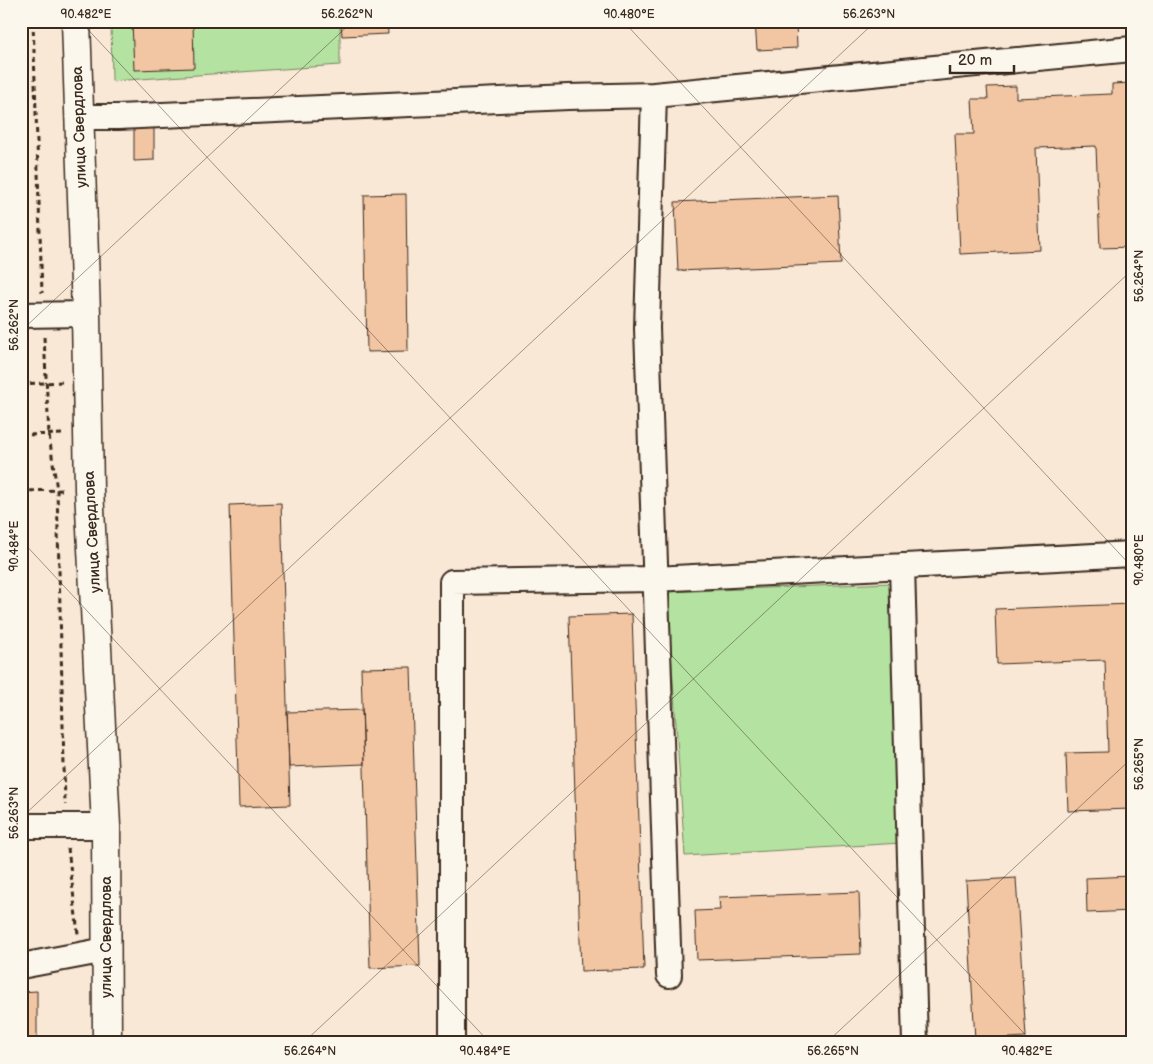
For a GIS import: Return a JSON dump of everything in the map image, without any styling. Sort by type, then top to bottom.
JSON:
[{"type":"main road","name":"улица Свердлова","points":[[76,21],[86,314],[89,489],[106,826],[93,952],[107,1043]]},
{"type":"street","points":[[79,117],[118,117],[558,97],[654,95],[1132,49]]},
{"type":"street","points":[[654,95],[647,328],[669,974]]},
{"type":"street","points":[[32,315],[86,314]]},
{"type":"street","points":[[452,1043],[452,582],[655,579],[1132,554]]},
{"type":"street","points":[[902,566],[916,1043]]},
{"type":"street","points":[[21,826],[106,826]]},
{"type":"street","points":[[21,966],[93,952]]},
{"type":"path","points":[[33,21],[32,315],[46,383],[49,435],[57,490],[66,826],[93,952]]},
{"type":"path","points":[[21,384],[87,382]]},
{"type":"path","points":[[21,435],[88,434]]},
{"type":"path","points":[[21,496],[21,492],[89,489]]},
{"type":"green space","points":[[111,21],[340,21],[340,65],[112,81]]},
{"type":"green space","points":[[891,583],[901,843],[685,856],[667,592]]},
{"type":"building","points":[[132,21],[193,21],[194,68],[134,70]]},
{"type":"building","points":[[341,21],[387,21],[388,34],[342,36]]},
{"type":"building","points":[[755,21],[796,21],[797,48],[757,50]]},
{"type":"building","points":[[1132,83],[1132,247],[1100,248],[1096,146],[1036,148],[1040,250],[960,254],[955,134],[974,134],[972,99],[988,99],[987,87],[1016,86],[1016,98],[1112,94],[1112,84]]},
{"type":"building","points":[[134,122],[154,122],[154,160],[134,161]]},
{"type":"building","points":[[406,194],[408,351],[367,352],[364,195]]},
{"type":"building","points":[[838,195],[841,264],[678,271],[675,202]]},
{"type":"building","points":[[281,503],[290,805],[239,807],[230,505]]},
{"type":"building","points":[[1132,604],[1132,809],[1068,811],[1066,753],[1108,752],[1105,660],[997,664],[995,609]]},
{"type":"building","points":[[632,614],[644,969],[581,971],[569,616]]},
{"type":"building","points":[[21,651],[26,791],[21,791]]},
{"type":"building","points":[[411,667],[420,966],[370,968],[361,668]]},
{"type":"building","points":[[362,710],[364,764],[289,767],[287,712]]},
{"type":"building","points":[[1132,876],[1132,911],[1087,913],[1086,878]]},
{"type":"building","points":[[1016,878],[1026,1037],[975,1040],[966,881]]},
{"type":"building","points":[[859,892],[861,954],[697,960],[695,911],[720,910],[719,897]]},
{"type":"building","points":[[37,991],[37,1043],[21,1043],[21,992]]}]
